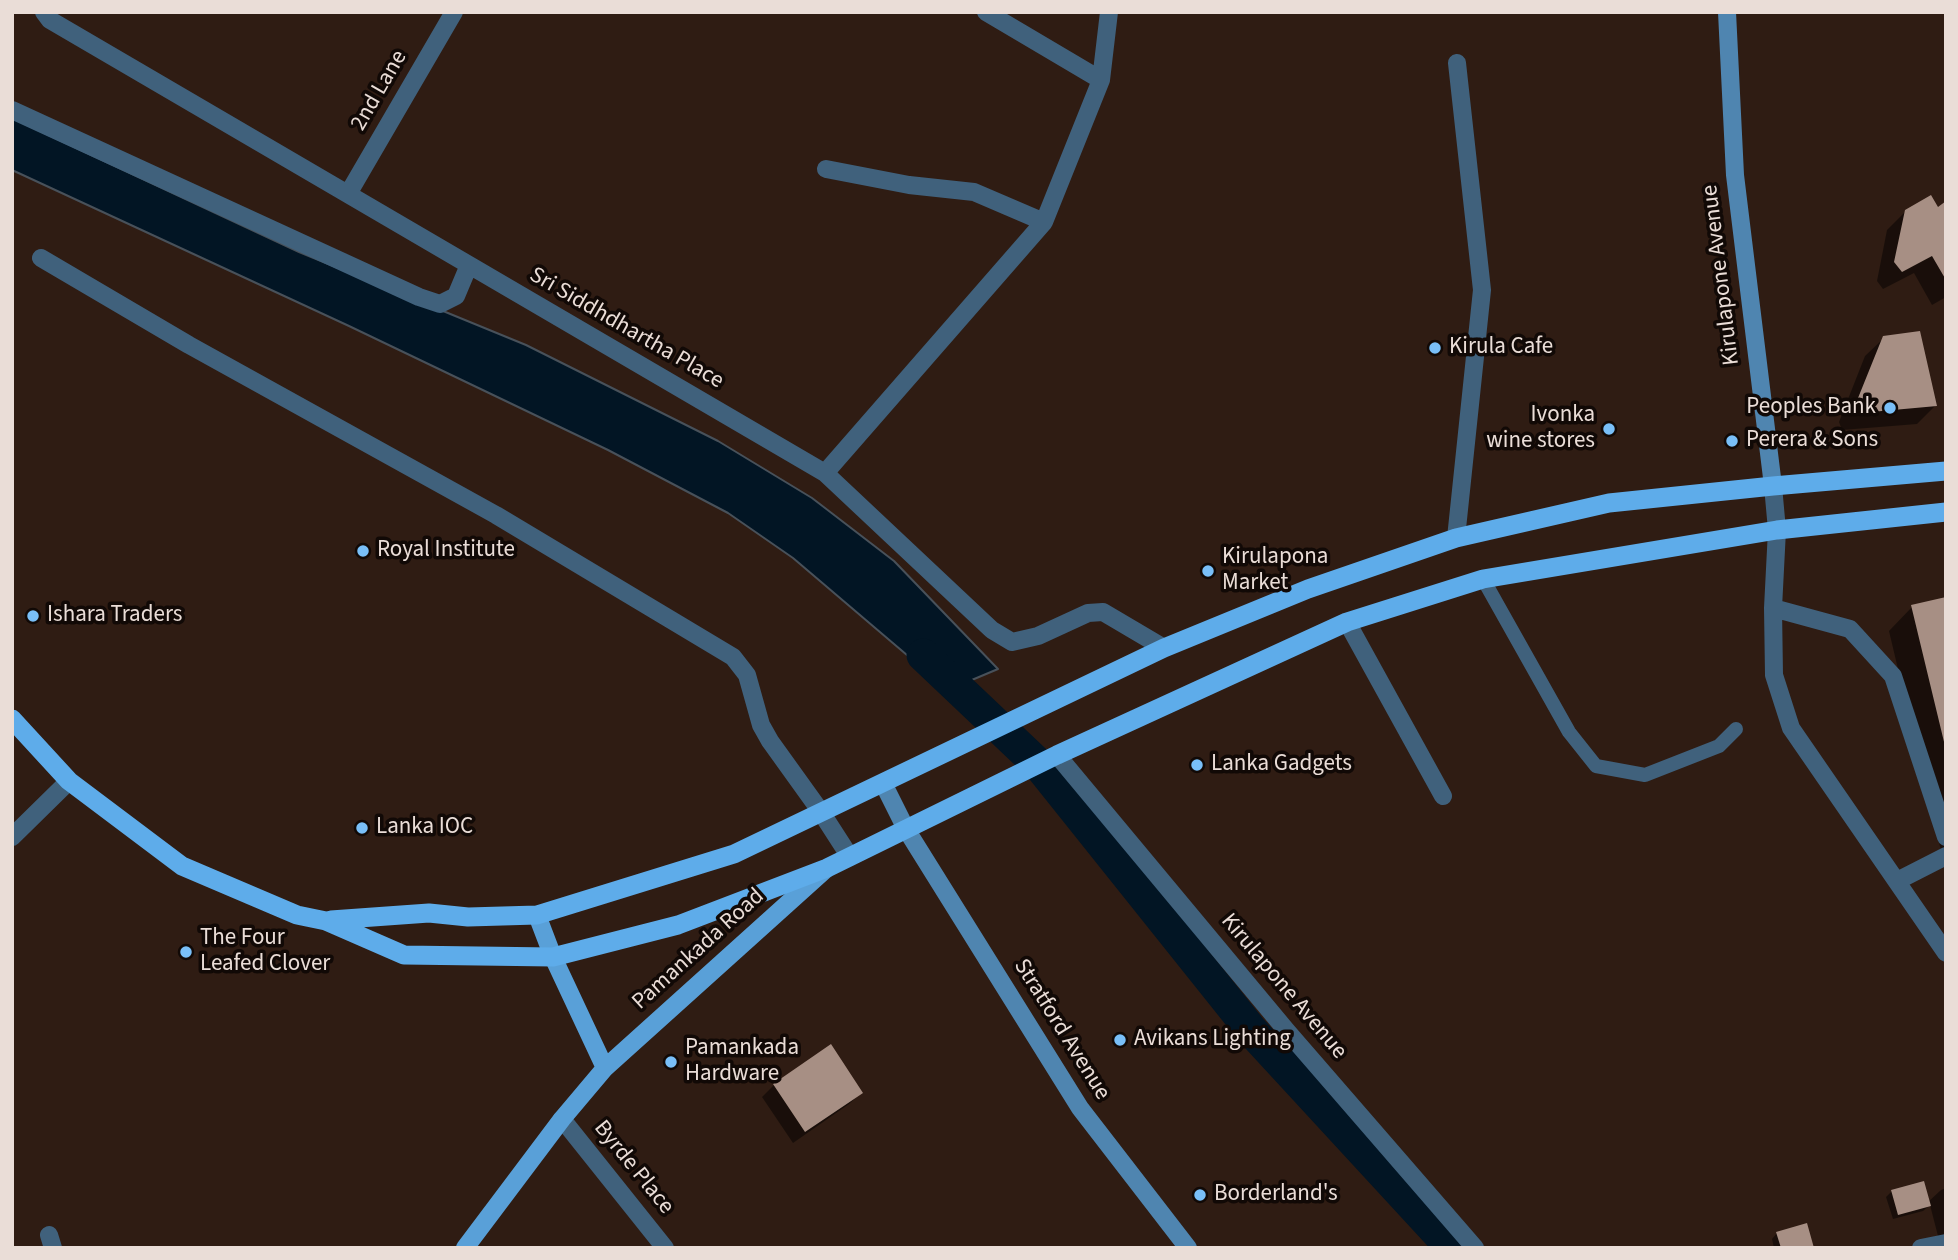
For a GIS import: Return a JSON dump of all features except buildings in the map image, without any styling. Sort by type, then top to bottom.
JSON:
[{"type":"highway","points":[[326,921],[429,913],[468,917],[537,915],[734,854],[1164,648],[1308,589],[1456,538],[1609,503],[1946,471]]},
{"type":"highway","points":[[12,719],[69,781],[182,866],[297,915],[326,921],[404,955],[553,957],[678,925],[827,869],[1058,755],[1347,622],[1483,579],[1777,530],[1946,512]]},
{"type":"main road","name":"Kirulapone Avenue","points":[[1727,12],[1735,176],[1773,486]]},
{"type":"main road","name":"Stratford Avenue","points":[[883,783],[906,829],[1080,1108],[1188,1248]]},
{"type":"main road","name":"Pamankada Road","points":[[465,1248],[604,1068],[827,869]]},
{"type":"main road","points":[[537,915],[553,957],[604,1068]]},
{"type":"street","name":"Sri Siddhdhartha Place","points":[[44,12],[50,20],[825,473],[992,630],[1012,642],[1038,636],[1088,613],[1103,612],[1164,648]]},
{"type":"street","name":"2nd Lane","points":[[348,194],[454,12]]},
{"type":"street","points":[[986,12],[1101,80]]},
{"type":"street","points":[[825,473],[1044,222],[1101,80],[1109,12]]},
{"type":"street","points":[[1456,538],[1482,290],[1457,63]]},
{"type":"street","points":[[12,110],[419,297],[440,304],[456,296],[469,265]]},
{"type":"street","points":[[826,169],[909,185],[974,192],[1044,222]]},
{"type":"street","points":[[41,258],[189,345],[496,515],[733,657],[747,675],[761,725],[770,741],[821,812],[849,857]]},
{"type":"street","name":"Kirulapone Avenue","points":[[1773,486],[1777,530],[1773,608],[1774,675],[1791,728],[1946,953]]},
{"type":"street","points":[[1773,608],[1850,629],[1893,677],[1946,837]]},
{"type":"street","points":[[1347,622],[1443,796]]},
{"type":"street","name":"Kirulapone Avenue","points":[[1058,755],[1286,1030],[1475,1248]]},
{"type":"street","points":[[12,837],[69,781]]},
{"type":"street","points":[[1897,881],[1946,856]]},
{"type":"street","name":"Byrde Place","points":[[562,1119],[665,1248]]},
{"type":"street","points":[[1921,1248],[1946,1242]]},
{"type":"lane","points":[[1483,579],[1569,732],[1597,766],[1645,775],[1719,746],[1737,729]]},
{"type":"water","points":[[12,118],[299,252],[526,345],[718,441],[812,498],[894,561],[998,669],[948,690],[793,558],[728,513],[608,450],[349,326],[12,170]]},
{"type":"waterway","points":[[923,655],[1040,766],[1251,1030],[1452,1248]]},
{"type":"place","name":"Kirula Cafe","points":[[1435,348]]},
{"type":"place","name":"Peoples Bank","points":[[1890,408]]},
{"type":"place","name":"Ivonka wine stores","points":[[1609,429]]},
{"type":"place","name":"Perera & Sons","points":[[1732,441]]},
{"type":"place","name":"Royal Institute","points":[[363,551]]},
{"type":"place","name":"Kirulapona Market","points":[[1208,571]]},
{"type":"place","name":"Ishara Traders","points":[[33,616]]},
{"type":"place","name":"Lanka Gadgets","points":[[1197,765]]},
{"type":"place","name":"Lanka IOC","points":[[362,828]]},
{"type":"place","name":"The Four Leafed Clover","points":[[186,952]]},
{"type":"place","name":"Avikans Lighting","points":[[1120,1040]]},
{"type":"place","name":"Pamankada Hardware","points":[[671,1062]]},
{"type":"place","name":"Borderland's","points":[[1200,1195]]}]
